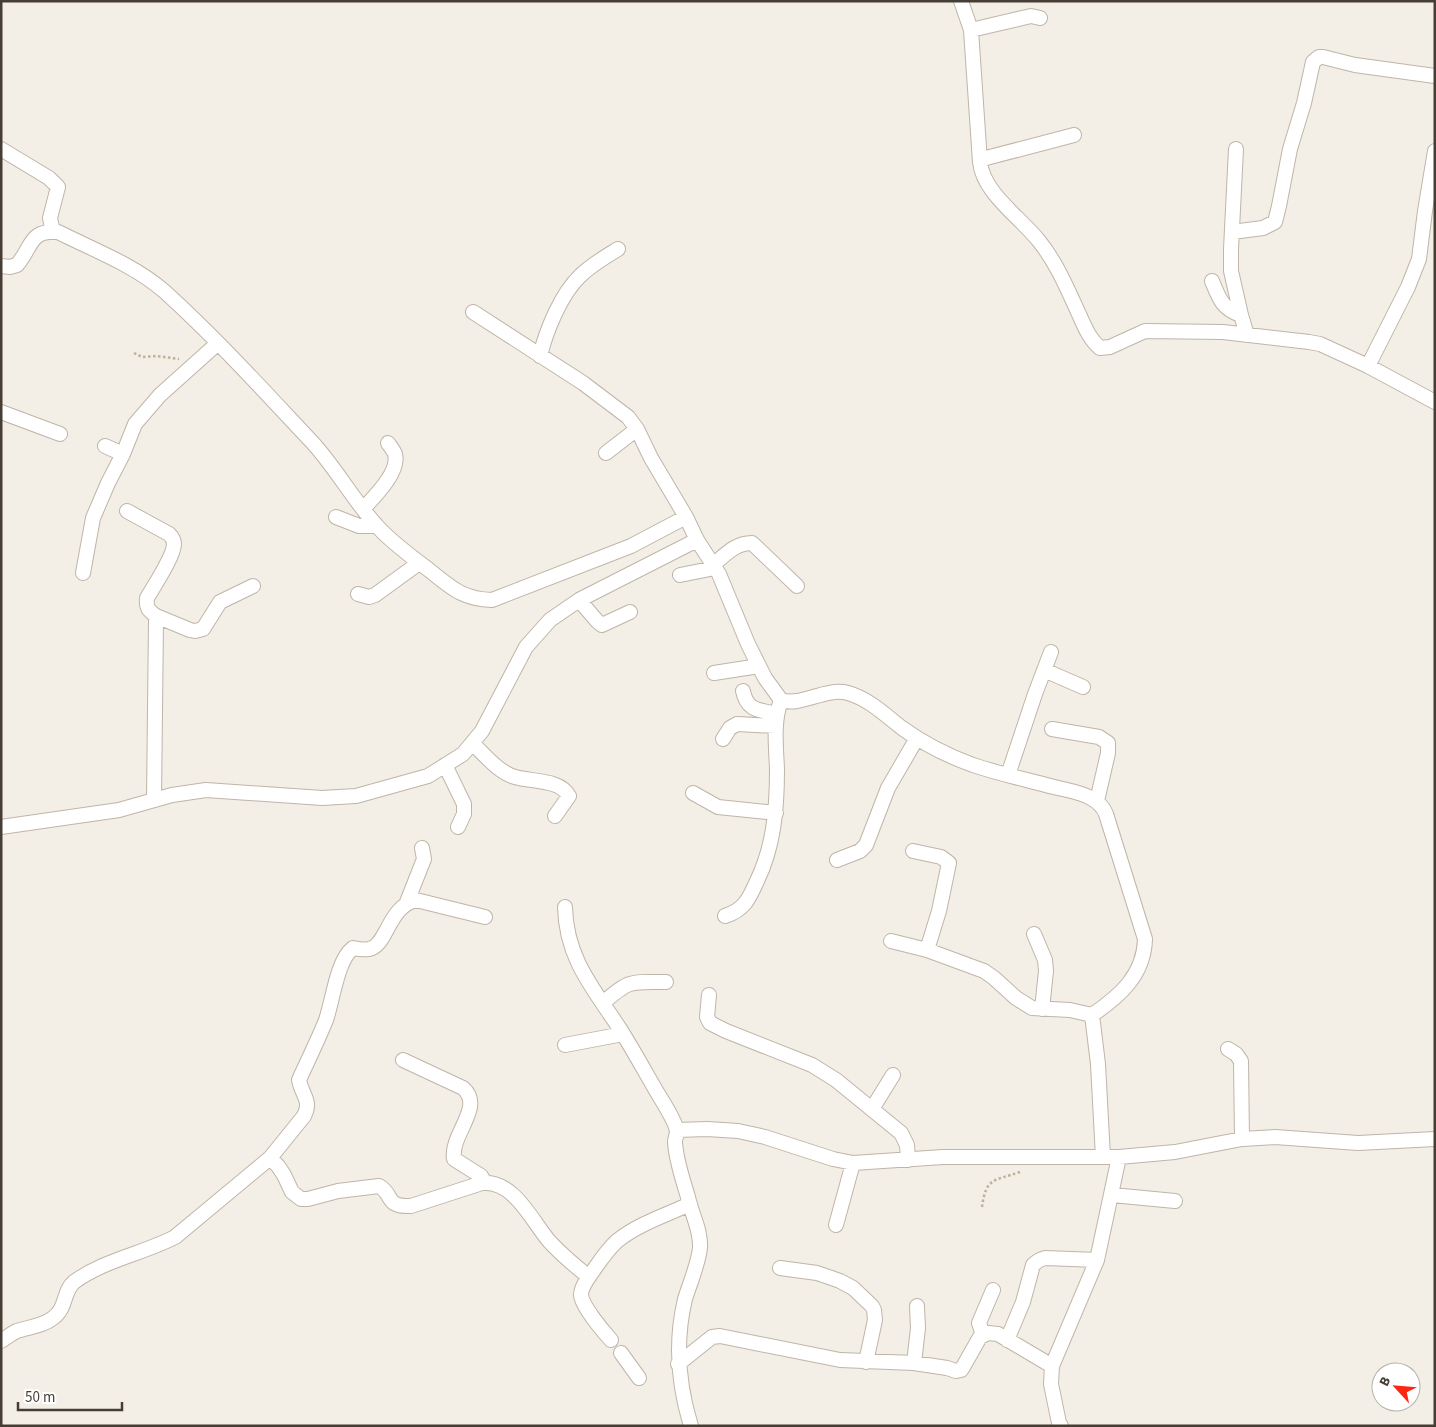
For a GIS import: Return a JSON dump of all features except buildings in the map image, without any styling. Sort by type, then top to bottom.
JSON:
[{"type":"street","points":[[961,1],[971,30],[982,172],[995,194],[1040,242],[1060,273],[1090,336],[1100,348],[1110,347],[1145,331],[1180,330],[1247,334],[1320,344],[1368,366],[1435,402]]},
{"type":"street","points":[[971,30],[1031,16],[1040,18]]},
{"type":"street","points":[[1232,232],[1263,228],[1275,222],[1290,150],[1315,59],[1323,57],[1356,66],[1435,76]]},
{"type":"street","points":[[980,162],[997,154],[1074,135]]},
{"type":"street","points":[[1,148],[49,178],[58,187],[50,218],[53,232]]},
{"type":"street","points":[[1236,149],[1232,271],[1240,315],[1247,334]]},
{"type":"street","points":[[1368,366],[1408,287],[1419,260],[1424,210],[1435,151]]},
{"type":"street","points":[[1,266],[10,267],[17,265],[34,237],[44,232],[58,232],[139,272],[162,290],[218,343],[314,444],[363,509],[394,543],[457,592],[475,599],[492,600],[631,546],[691,527]]},
{"type":"street","points":[[540,356],[549,327],[566,295],[579,277],[590,267],[618,249]]},
{"type":"street","points":[[1212,281],[1225,308],[1240,315]]},
{"type":"street","points":[[473,312],[583,383],[628,417],[637,429],[651,458],[714,567],[759,666],[778,713],[774,830],[765,865],[751,893],[737,912],[725,916]]},
{"type":"street","points":[[83,573],[93,518],[135,424],[160,396],[218,343]]},
{"type":"street","points":[[1,412],[60,434]]},
{"type":"street","points":[[606,454],[637,429]]},
{"type":"street","points":[[363,509],[380,491],[390,475],[395,454],[388,443]]},
{"type":"street","points":[[105,446],[123,454]]},
{"type":"street","points":[[127,511],[169,534],[174,544],[170,557],[147,598],[148,610],[156,621],[154,800]]},
{"type":"street","points":[[336,517],[359,526],[377,526]]},
{"type":"street","points":[[1,827],[119,810],[172,795],[206,790],[322,798],[356,796],[428,776],[463,754],[482,731],[526,647],[550,620],[691,527]]},
{"type":"street","points":[[680,575],[714,567],[729,552],[743,543],[752,542],[797,586]]},
{"type":"street","points":[[358,594],[369,597],[375,595],[419,563]]},
{"type":"street","points":[[156,621],[194,631],[203,629],[220,602],[253,586]]},
{"type":"street","points":[[579,600],[596,621],[602,625],[630,612]]},
{"type":"street","points":[[1008,775],[1051,652]]},
{"type":"street","points":[[714,673],[759,666]]},
{"type":"street","points":[[1044,670],[1083,687]]},
{"type":"street","points":[[743,691],[744,700],[751,708],[778,713]]},
{"type":"street","points":[[723,739],[730,728],[737,724],[778,713],[790,702],[831,692],[847,693],[858,697],[881,711],[917,738],[950,756],[1008,775],[1077,792],[1097,801],[1103,806],[1106,814],[1145,939],[1145,951],[1141,966],[1132,979],[1110,1003],[1092,1015],[1070,1010],[1032,1008],[984,971],[927,950],[891,941]]},
{"type":"street","points":[[1052,729],[1099,737],[1108,743],[1108,753],[1097,801]]},
{"type":"street","points":[[837,860],[860,851],[866,845],[888,788],[917,738]]},
{"type":"street","points":[[472,743],[507,774],[555,785],[566,790],[569,796],[555,816]]},
{"type":"street","points":[[446,765],[464,804],[464,814],[458,827]]},
{"type":"street","points":[[693,793],[718,807],[776,813]]},
{"type":"street","points":[[407,902],[424,858],[422,848]]},
{"type":"street","points":[[913,851],[941,857],[948,863],[939,911],[927,950]]},
{"type":"street","points":[[1,1342],[15,1332],[54,1318],[63,1307],[67,1290],[72,1283],[111,1261],[158,1246],[175,1237],[270,1158],[304,1116],[308,1108],[307,1101],[300,1089],[299,1080],[326,1019],[343,962],[348,952],[353,948],[369,950],[376,946],[400,908],[407,902],[416,900],[485,917]]},
{"type":"street","points":[[565,907],[566,926],[575,956],[663,1102],[677,1130],[675,1142],[690,1204],[698,1224],[700,1249],[683,1310],[678,1345],[678,1364],[686,1413],[691,1426]]},
{"type":"street","points":[[1034,934],[1045,960],[1046,971],[1042,1009]]},
{"type":"street","points":[[603,1002],[625,984],[634,982],[666,982]]},
{"type":"street","points":[[708,995],[707,1017],[710,1023],[812,1065],[836,1080],[891,1124],[905,1139],[908,1160]]},
{"type":"street","points":[[1092,1015],[1098,1064],[1103,1157]]},
{"type":"street","points":[[565,1045],[623,1034]]},
{"type":"street","points":[[1228,1049],[1236,1054],[1241,1061],[1242,1139]]},
{"type":"street","points":[[403,1060],[457,1084],[468,1092],[472,1101],[471,1108],[458,1134],[454,1147],[454,1159],[482,1178],[516,1197],[526,1207],[548,1239],[562,1255],[589,1277]]},
{"type":"street","points":[[872,1109],[893,1075]]},
{"type":"street","points":[[677,1130],[738,1131],[853,1163],[961,1157],[1119,1157],[1175,1152],[1242,1139],[1275,1137],[1358,1143],[1435,1139]]},
{"type":"street","points":[[1059,1425],[1051,1384],[1052,1366],[1097,1260],[1119,1157]]},
{"type":"street","points":[[270,1158],[281,1170],[292,1192],[301,1199],[338,1191],[379,1186],[384,1188],[388,1198],[400,1207],[411,1206],[482,1178]]},
{"type":"street","points":[[836,1225],[853,1163]]},
{"type":"street","points":[[1112,1195],[1175,1201]]},
{"type":"street","points":[[611,1340],[599,1326],[582,1299],[582,1289],[602,1258],[617,1241],[653,1220],[690,1204]]},
{"type":"street","points":[[1007,1340],[1023,1302],[1033,1265],[1036,1262],[1045,1258],[1097,1260]]},
{"type":"street","points":[[780,1268],[817,1274],[840,1281],[853,1288],[872,1306],[875,1320],[866,1362]]},
{"type":"street","points":[[983,1335],[979,1323],[994,1290]]},
{"type":"street","points":[[914,1363],[918,1328],[917,1306]]},
{"type":"street","points":[[678,1364],[712,1337],[720,1336],[840,1360],[914,1363],[956,1371],[960,1370],[983,1335],[988,1333],[998,1334],[1052,1366]]},
{"type":"street","points":[[621,1353],[639,1378]]},
{"type":"path","points":[[134,353],[142,357],[157,356],[196,362]]},
{"type":"path","points":[[982,1207],[985,1190],[988,1185],[993,1181],[1020,1172]]}]
